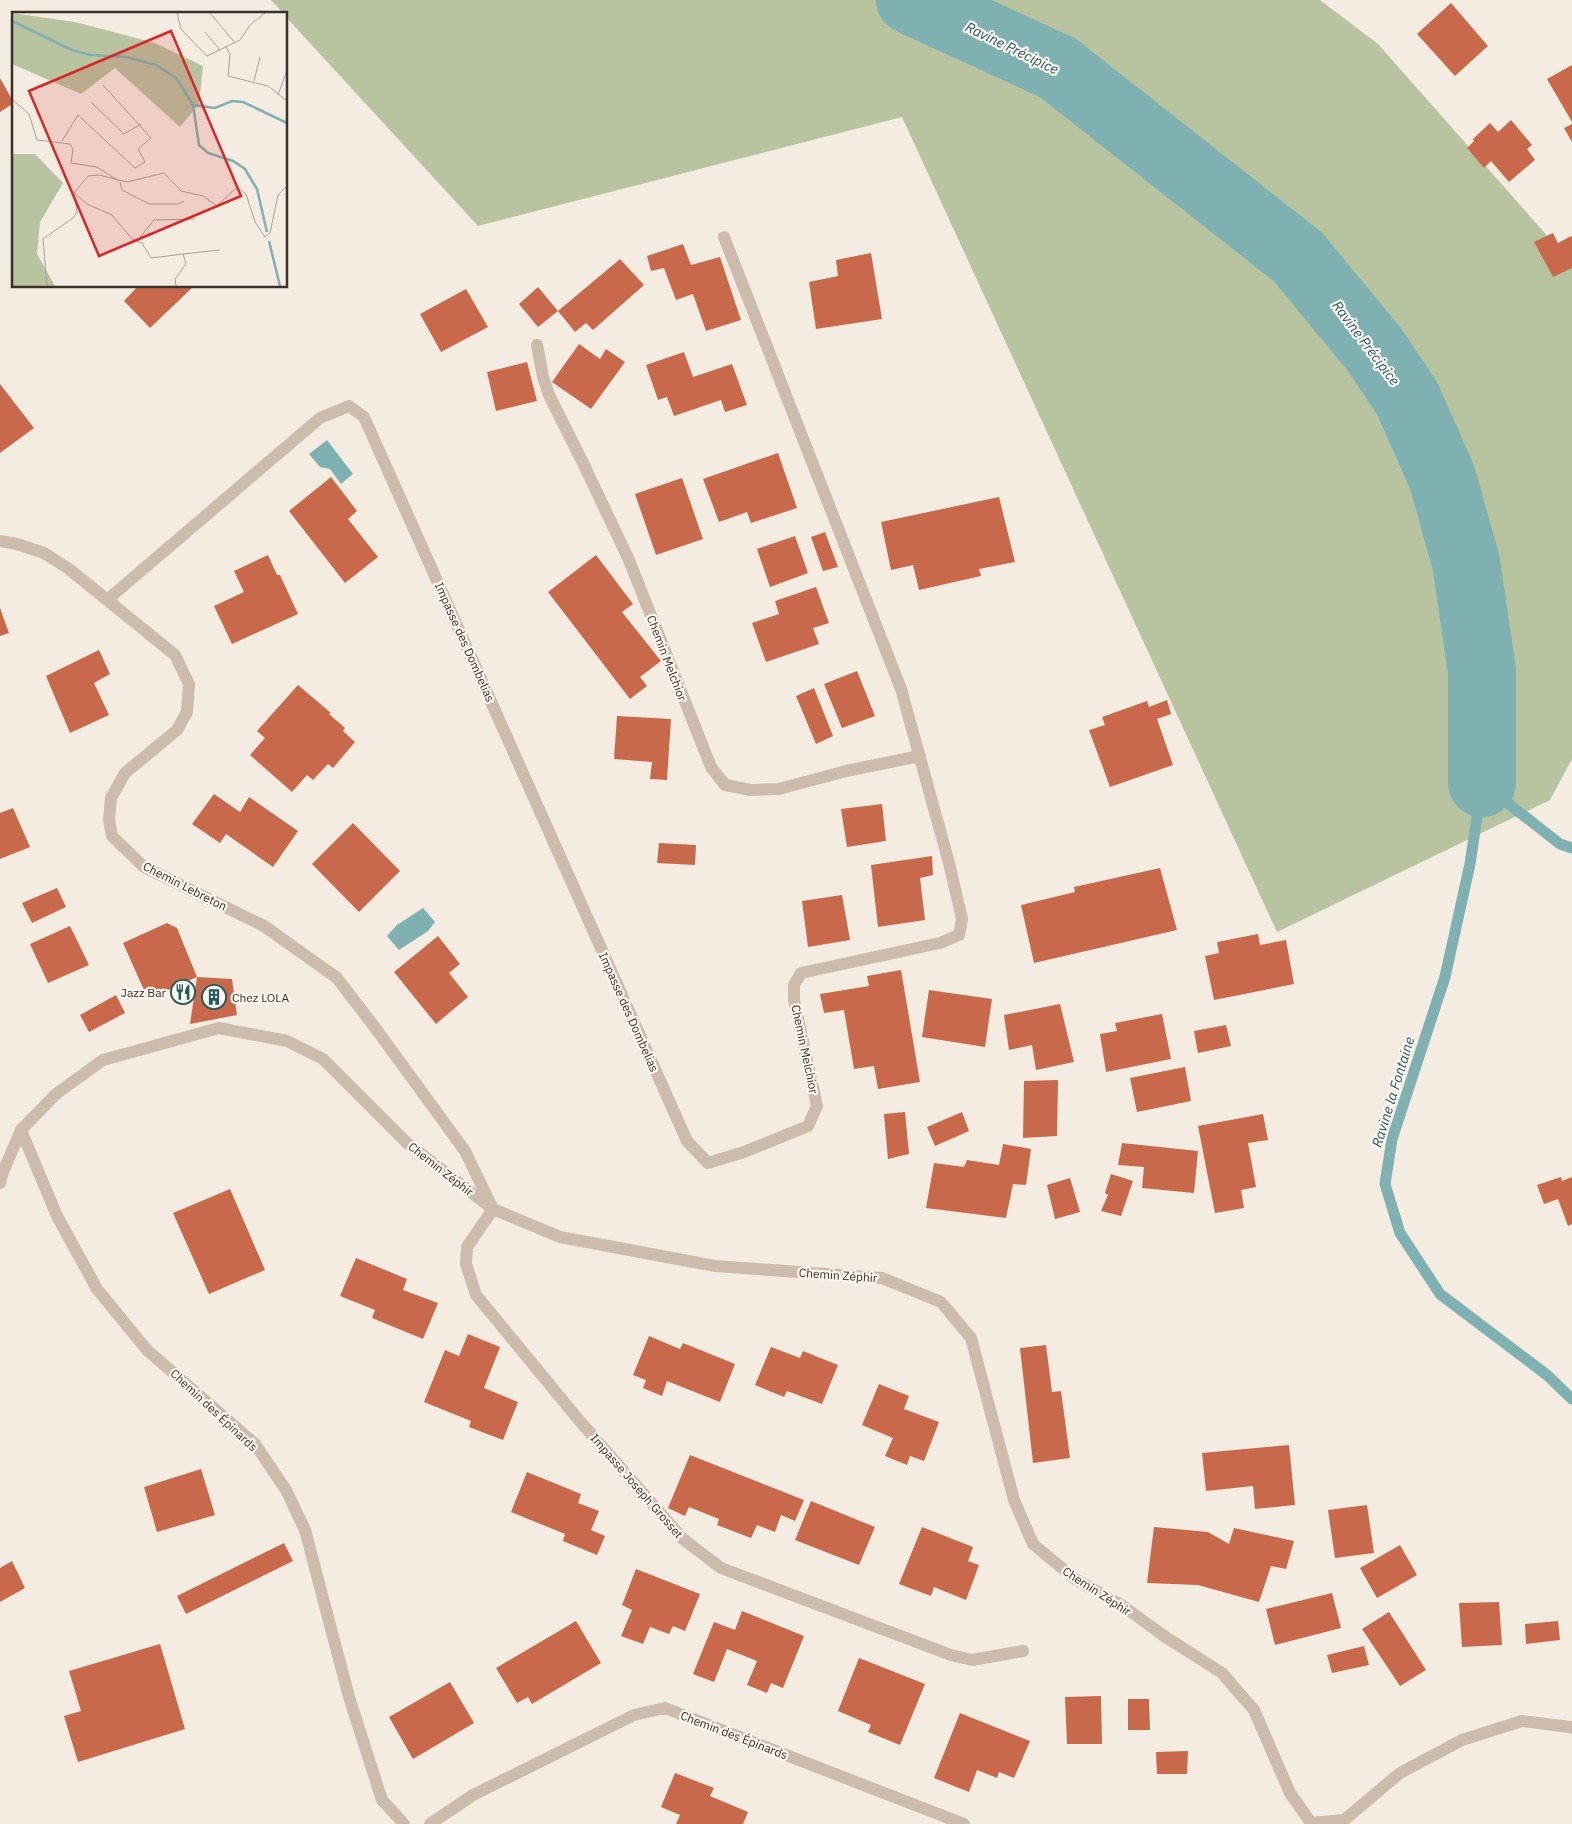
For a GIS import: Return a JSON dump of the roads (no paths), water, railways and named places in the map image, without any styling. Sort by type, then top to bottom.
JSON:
[{"type":"street","name":"Chemin Melchior","points":[[708,1163],[744,1152],[808,1126],[817,1106],[794,1000],[794,985],[801,973],[940,943],[959,935],[962,919],[950,863],[902,689],[724,237]]},
{"type":"street","name":"Chemin Melchior","points":[[537,345],[542,377],[548,395],[629,560],[711,767],[725,785],[751,790],[779,789],[846,771],[920,756]]},
{"type":"street","name":"Impasse des Dombelias","points":[[107,600],[320,418],[349,406],[364,417],[687,1141],[708,1163]]},
{"type":"street","name":"Chemin Lebreton","points":[[0,541],[17,544],[44,553],[69,569],[175,655],[190,684],[187,712],[177,730],[125,773],[110,798],[109,820],[112,836],[144,867],[264,926],[338,978],[465,1151],[493,1209]]},
{"type":"street","name":"Chemin Zéphir","points":[[0,1183],[21,1130],[56,1094],[103,1060],[218,1028],[287,1040],[323,1059],[407,1143],[493,1209],[560,1237],[715,1266],[882,1278],[941,1302],[971,1338],[1014,1500],[1033,1544],[1075,1579],[1123,1606],[1164,1636],[1222,1673],[1254,1710],[1290,1793],[1311,1823],[1344,1820],[1400,1773],[1462,1740],[1522,1721],[1570,1726],[1572,1728]]},
{"type":"street","name":"Chemin des Épinards","points":[[21,1130],[58,1216],[98,1289],[147,1350],[255,1444],[286,1490],[305,1530],[349,1697],[382,1800],[404,1824]]},
{"type":"street","name":"Impasse Joseph Grosset","points":[[493,1209],[467,1247],[466,1264],[476,1295],[578,1419],[683,1539],[721,1568],[951,1656],[972,1660],[1022,1651]]},
{"type":"street","name":"Chemin des Épinards","points":[[430,1824],[473,1795],[634,1714],[665,1708],[964,1824]]},
{"type":"water","points":[[327,440],[353,474],[341,484],[330,469],[320,467],[309,454]]},
{"type":"water","points":[[423,908],[435,922],[428,931],[399,950],[387,936],[397,925]]},
{"type":"waterway","name":"Ravine Précipice","points":[[910,0],[1058,68],[1298,257],[1374,349],[1407,398],[1442,477],[1466,562],[1482,671],[1482,783]]},
{"type":"waterway","name":"Ravine la Fontaine","points":[[1572,848],[1560,844],[1482,783],[1470,864],[1445,977],[1392,1139],[1385,1184],[1400,1233],[1440,1294],[1547,1375],[1572,1399]]},
{"type":"place","name":"Jazz Bar","points":[[183,992]]},
{"type":"place","name":"Chez LOLA","points":[[214,997]]}]
